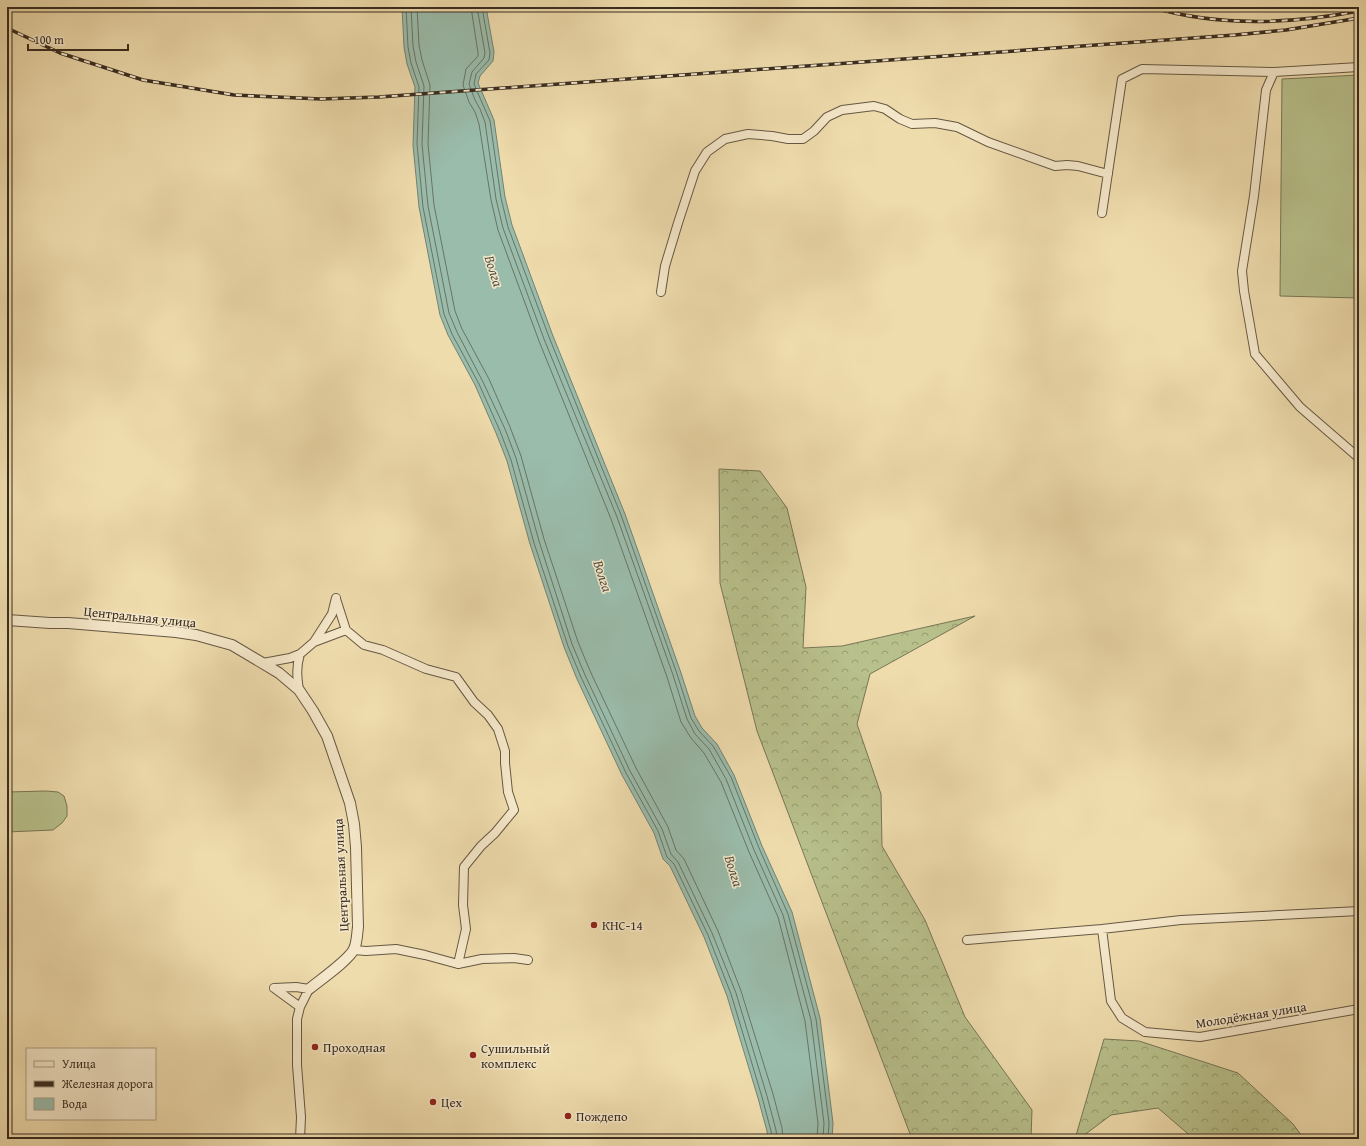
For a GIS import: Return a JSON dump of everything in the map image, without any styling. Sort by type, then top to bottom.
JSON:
[{"type":"street","points":[[1102,213],[1122,79],[1142,69],[1274,72],[1359,67]]},
{"type":"street","points":[[1274,72],[1266,90],[1254,196],[1242,271],[1255,354],[1300,407],[1359,458]]},
{"type":"street","points":[[661,292],[665,266],[695,171],[707,152],[725,139],[748,134],[788,139],[803,139],[827,117],[842,110],[874,106],[885,109],[900,119],[912,124],[935,123],[957,127],[988,142],[1055,166],[1078,166],[1108,174]]},
{"type":"street","points":[[263,663],[290,658],[300,654],[314,642],[332,614],[336,598],[346,630],[364,645],[382,650],[426,669],[456,677],[474,702],[488,715],[498,729],[505,751],[508,792],[514,810],[464,867],[463,905],[466,929],[458,964]]},
{"type":"street","name":"Центральная улица","points":[[7,620],[50,624],[68,623],[196,635],[232,645],[280,673],[299,690],[313,711],[327,736],[350,803],[356,847],[358,927],[357,940],[354,950],[348,957],[309,990],[300,1007],[297,1019],[296,1039],[301,1117],[300,1139]]},
{"type":"street","points":[[314,642],[346,630]]},
{"type":"street","points":[[299,690],[296,676],[297,662],[300,654]]},
{"type":"street","points":[[967,940],[1102,929],[1181,920],[1359,911]]},
{"type":"street","name":"Молодёжная улица","points":[[1102,929],[1111,1001],[1122,1018],[1145,1032],[1200,1037],[1359,1009]]},
{"type":"street","points":[[354,950],[366,951],[396,949],[458,964],[482,959],[514,958],[528,960]]},
{"type":"street","points":[[300,1007],[274,988],[296,987],[309,990]]},
{"type":"green space","points":[[1359,75],[1359,298],[1280,296],[1282,79]]},
{"type":"green space","points":[[719,469],[760,471],[787,508],[806,587],[803,648],[842,646],[975,616],[870,674],[857,724],[881,794],[882,846],[925,920],[965,1017],[1032,1110],[1031,1139],[912,1139],[757,731],[720,583]]},
{"type":"green space","points":[[7,792],[58,792],[64,796],[67,806],[67,816],[62,823],[53,830],[7,832]]},
{"type":"green space","points":[[1104,1039],[1139,1041],[1238,1073],[1293,1124],[1304,1139],[1194,1139],[1158,1108],[1111,1115],[1079,1139],[1075,1139]]},
{"type":"water","name":"Волга","points":[[402,7],[486,7],[494,52],[493,61],[480,76],[478,83],[494,120],[505,197],[512,225],[553,336],[625,514],[695,716],[702,728],[717,744],[734,775],[762,846],[792,912],[820,1018],[833,1123],[832,1139],[768,1139],[758,1098],[727,996],[704,937],[670,866],[663,859],[654,833],[622,775],[577,679],[564,647],[530,544],[507,461],[475,385],[448,335],[440,315],[419,207],[413,145],[415,87],[407,64],[404,47]]},
{"type":"railway","points":[[1151,7],[1202,18],[1255,21],[1307,19],[1359,11]]},
{"type":"railway","points":[[7,28],[60,53],[143,80],[234,95],[321,99],[379,97],[1235,35],[1286,30],[1359,18]]},
{"type":"place","name":"КНС-14","points":[[594,925]]},
{"type":"place","name":"Проходная","points":[[315,1047]]},
{"type":"place","name":"Сушильный комплекс","points":[[473,1055]]},
{"type":"place","name":"Цех","points":[[433,1102]]},
{"type":"place","name":"Пождепо","points":[[568,1116]]}]
